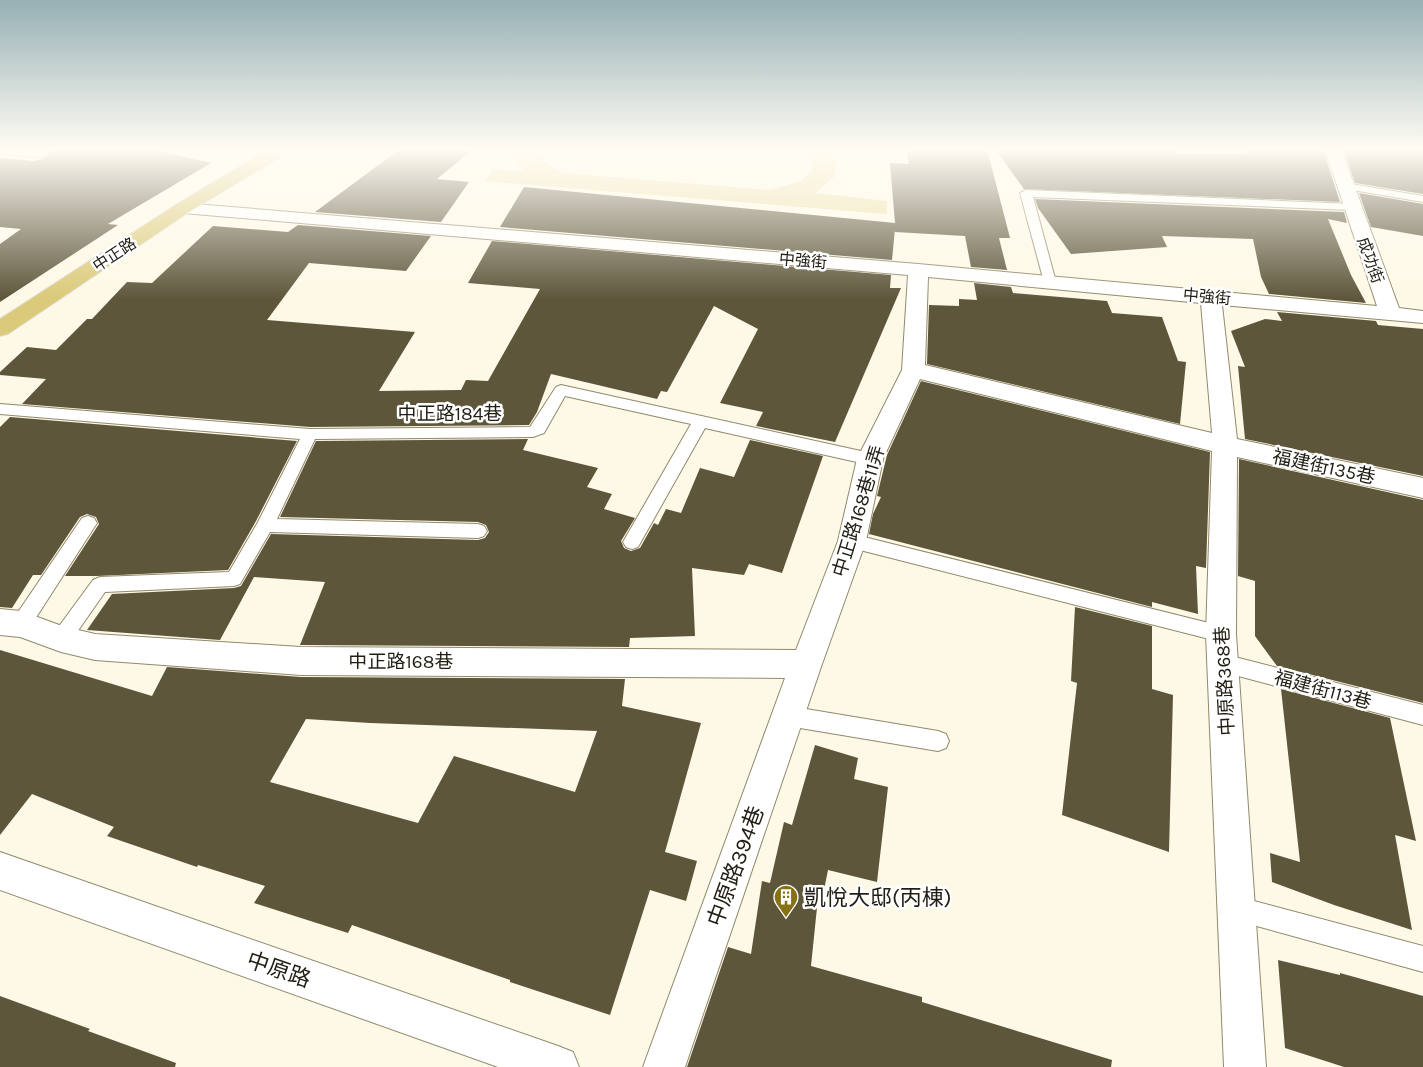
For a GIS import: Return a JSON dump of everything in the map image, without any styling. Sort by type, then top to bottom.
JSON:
[{"type":"main road","name":"中正路","points":[[0,329],[198,199]]},
{"type":"street","name":"成功街","points":[[1349,199],[1390,313]]},
{"type":"street","name":"中強街","points":[[183,208],[918,270],[1423,317]]},
{"type":"street","name":"中正路168巷11弄","points":[[806,664],[852,541],[870,459],[913,370],[918,270]]},
{"type":"street","name":"中原路368巷","points":[[1211,296],[1225,445],[1222,649],[1245,1067]]},
{"type":"street","name":"福建街135巷","points":[[913,370],[1225,445],[1423,488]]},
{"type":"street","name":"中正路168巷","points":[[11,623],[60,640],[95,646],[301,661],[806,664]]},
{"type":"street","name":"中原路394巷","points":[[664,1067],[806,664]]},
{"type":"street","name":"中原路","points":[[0,871],[558,1067]]},
{"type":"lane","points":[[1028,199],[1050,282]]},
{"type":"lane","points":[[1174,199],[1352,207]]},
{"type":"lane","name":"中正路184巷","points":[[0,409],[310,434],[533,432],[538,429],[562,390],[870,459]]},
{"type":"lane","points":[[632,542],[701,421]]},
{"type":"lane","points":[[60,640],[100,584],[234,579],[265,525],[310,434]]},
{"type":"lane","points":[[11,623],[88,523]]},
{"type":"lane","points":[[265,525],[478,531]]},
{"type":"lane","name":"福建街113巷","points":[[852,541],[1222,649],[1423,715]]},
{"type":"lane","points":[[788,716],[938,741]]},
{"type":"lane","points":[[1236,908],[1423,959]]},
{"type":"shaded area","points":[[702,199],[867,199],[887,201],[887,214]]},
{"type":"building","points":[[0,199],[151,199],[108,224],[118,225],[0,302],[0,244],[21,229],[0,227]]},
{"type":"building","points":[[333,199],[457,199],[441,222],[315,212]]},
{"type":"building","points":[[517,199],[646,199],[895,223],[893,199],[1000,199],[1010,238],[999,238],[1007,270],[971,267],[965,236],[895,232],[895,229],[892,260],[500,227]]},
{"type":"building","points":[[1035,199],[1344,212],[1347,223],[1328,219],[1351,275],[1366,303],[1269,294],[1261,277],[1253,239],[1162,236],[1167,247],[1071,254],[1038,208]]},
{"type":"building","points":[[1262,199],[1339,199],[1340,202]]},
{"type":"building","points":[[1361,199],[1393,199],[1423,204],[1423,236],[1371,227]]},
{"type":"building","points":[[298,225],[431,236],[406,271],[309,263],[267,320],[415,332],[379,391],[461,390],[466,380],[488,381],[540,289],[468,283],[492,241],[891,275],[890,288],[901,288],[835,442],[756,426],[763,412],[720,403],[758,329],[714,306],[667,392],[661,391],[657,399],[551,374],[537,412],[529,425],[310,427],[22,404],[46,379],[0,375],[0,372],[27,347],[56,350],[87,319],[92,319],[127,282],[152,283],[213,226],[288,232]]},
{"type":"building","points":[[974,283],[1011,287],[1013,293],[1107,301],[1112,313],[1162,317],[1178,361],[1186,362],[1180,424],[927,364],[929,305],[959,306],[959,299],[977,300]]},
{"type":"building","points":[[1277,312],[1376,321],[1378,325],[1423,329],[1423,476],[1245,439],[1238,366],[1245,367],[1231,331],[1265,319],[1282,321]]},
{"type":"building","points":[[921,381],[1210,452],[1206,568],[1196,566],[1198,614],[1152,602],[1152,607],[869,534],[873,514],[881,497],[877,496],[887,455]]},
{"type":"building","points":[[10,417],[297,441],[256,521],[228,570],[65,576],[99,524],[96,517],[87,514],[80,517],[41,575],[33,575],[12,608],[0,607],[0,427]]},
{"type":"building","points":[[528,439],[523,450],[598,468],[587,487],[612,494],[604,509],[635,518],[621,541],[624,548],[631,551],[640,548],[654,523],[658,525],[666,509],[681,513],[700,468],[734,477],[750,440],[823,456],[782,573],[749,564],[744,575],[692,568],[695,636],[630,638],[629,647],[300,645],[325,582],[254,577],[220,640],[87,630],[112,594],[234,588],[241,586],[271,534],[478,540],[485,538],[489,532],[486,525],[478,522],[280,517],[316,441]]},
{"type":"building","points":[[1239,459],[1423,500],[1423,703],[1277,666],[1255,636],[1255,581],[1238,576]]},
{"type":"building","points":[[1075,607],[1152,626],[1152,689],[1173,695],[1169,852],[1062,815],[1077,683],[1071,681]]},
{"type":"building","points":[[0,650],[152,696],[167,667],[301,677],[625,679],[622,706],[701,723],[665,852],[697,861],[686,901],[650,890],[610,1015],[510,982],[510,980],[352,925],[348,933],[254,903],[265,886],[198,865],[197,867],[107,836],[114,827],[32,794],[0,835]],"holes":[[[306,719],[597,731],[575,792],[454,756],[418,823],[270,782]]]},
{"type":"building","points":[[1281,689],[1390,718],[1416,841],[1395,835],[1412,930],[1334,905],[1272,882],[1270,853],[1300,862]]},
{"type":"building","points":[[815,745],[858,758],[854,779],[888,787],[877,882],[828,870],[824,890],[819,888],[811,966],[922,997],[922,1002],[1112,1060],[1111,1067],[687,1067],[728,947],[751,954],[762,881],[770,883],[784,822],[792,825]]},
{"type":"building","points":[[1278,960],[1340,975],[1340,973],[1423,996],[1423,1067],[1344,1067],[1285,1048]]},
{"type":"building","points":[[0,996],[176,1063],[175,1067],[0,1067]]},
{"type":"place","name":"凱悅大邸(丙棟)","points":[[786,918]]}]
